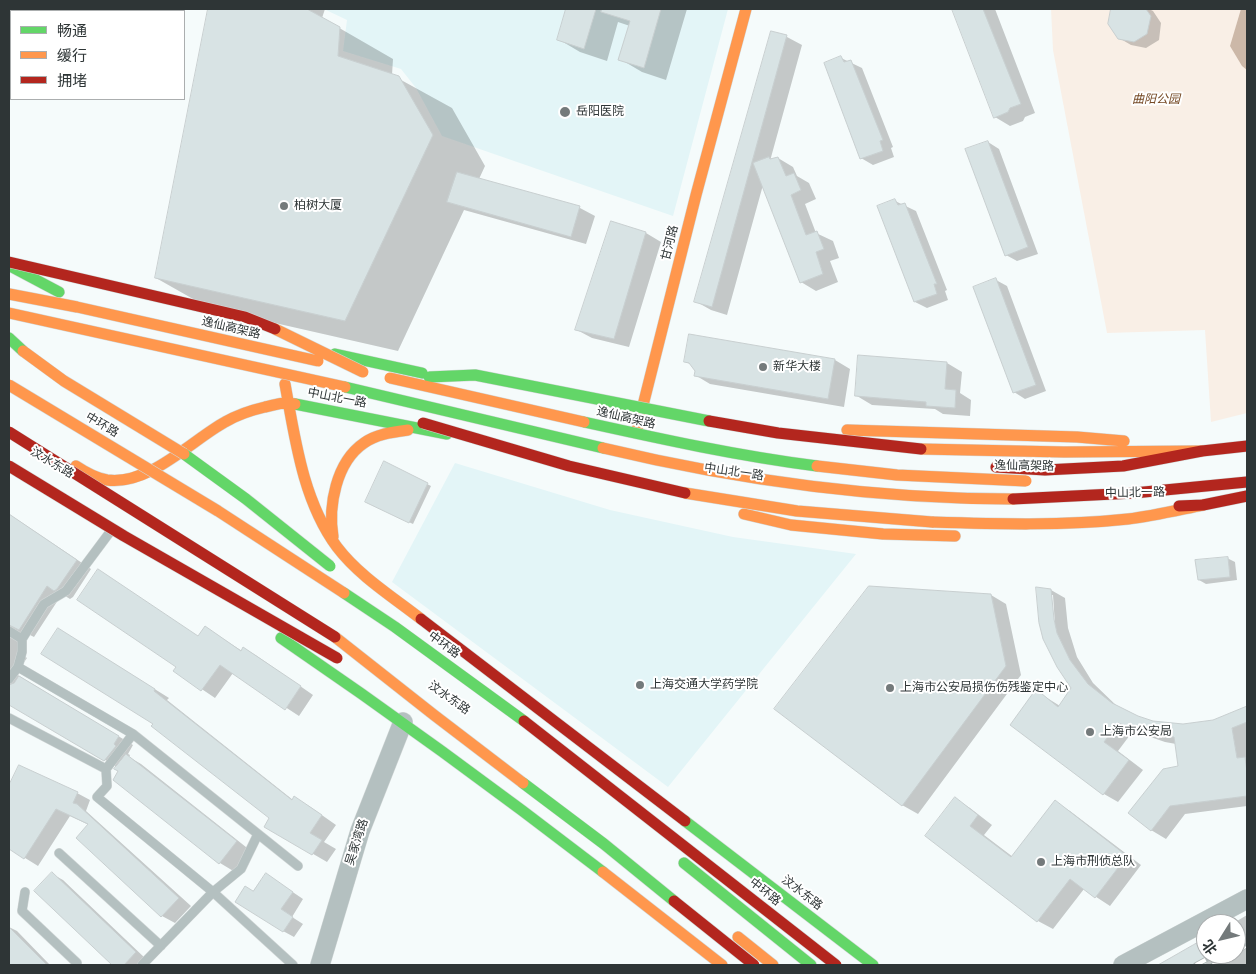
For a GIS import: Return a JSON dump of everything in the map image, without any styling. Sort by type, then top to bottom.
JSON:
[{"type":"main road","name":"甘河路","points":[[628,487],[638,422],[746,9]]},
{"type":"main road","points":[[9,264],[59,292]]},
{"type":"main road","points":[[9,264],[245,317],[377,375],[475,376],[572,392],[701,420],[778,433],[941,450],[1064,452],[1202,451]]},
{"type":"main road","points":[[9,283],[59,292],[265,341],[364,360],[519,395]]},
{"type":"main road","name":"逸仙高架路","points":[[9,294],[77,307],[686,445],[770,460],[897,475],[1020,481],[1070,480]]},
{"type":"main road","points":[[9,313],[645,457],[736,475],[855,490],[943,498],[1027,500],[1156,493],[1247,482]]},
{"type":"main road","points":[[9,318],[195,358],[256,376],[304,348]]},
{"type":"main road","points":[[9,338],[42,366],[79,392],[196,462],[264,513],[505,706]]},
{"type":"main road","name":"汶水东路","points":[[265,341],[280,362],[293,428],[314,505],[335,543],[354,585],[377,620],[393,636],[467,691],[592,789]]},
{"type":"main road","points":[[241,364],[356,402]]},
{"type":"main road","name":"中环路","points":[[9,384],[226,516],[395,627],[505,706],[836,965]]},
{"type":"main road","points":[[274,390],[288,402]]},
{"type":"main road","points":[[697,407],[644,399],[601,412],[745,447],[876,463],[894,463]]},
{"type":"main road","name":"中山北一路","points":[[114,463],[124,464],[155,453],[257,409],[288,402],[656,475]]},
{"type":"main road","points":[[375,408],[582,470],[717,499],[859,518],[1016,524],[1086,522],[1129,519],[1203,505]]},
{"type":"main road","name":"中山北一路","points":[[9,425],[87,473],[107,480],[125,480],[139,476],[167,461],[226,421]]},
{"type":"main road","points":[[811,425],[840,430],[1077,437],[1155,444],[1202,451]]},
{"type":"main road","points":[[335,543],[330,519],[332,502],[344,468],[353,453],[362,443],[375,438],[399,431],[422,429]]},
{"type":"main road","points":[[9,432],[339,638],[434,716],[604,844],[754,965]]},
{"type":"main road","name":"中山北一路","points":[[41,444],[58,450]]},
{"type":"main road","points":[[987,466],[1045,470],[1123,466],[1202,451],[1247,446]]},
{"type":"main road","points":[[14,458],[107,480]]},
{"type":"main road","points":[[14,458],[124,536],[349,665]]},
{"type":"main road","name":"汶水东路","points":[[14,458],[81,497],[118,522],[403,722],[532,817],[722,965]]},
{"type":"main road","points":[[583,461],[628,487],[791,525],[883,534],[967,536]]},
{"type":"main road","name":"中山北一路","points":[[721,484],[820,499]]},
{"type":"main road","name":"中山北一路","points":[[1134,506],[1203,505],[1247,496]]},
{"type":"main road","points":[[849,502],[992,510],[1049,509]]},
{"type":"main road","points":[[1176,522],[1217,502]]},
{"type":"main road","name":"汶水东路","points":[[113,511],[241,569],[303,610],[468,729],[645,862]]},
{"type":"main road","points":[[1082,534],[1139,529]]},
{"type":"main road","name":"汶水东路","points":[[335,543],[364,575],[873,965]]},
{"type":"main road","points":[[366,675],[434,716]]},
{"type":"main road","points":[[687,822],[712,886]]},
{"type":"main road","points":[[675,856],[812,965]]},
{"type":"main road","points":[[728,929],[773,965]]},
{"type":"street","name":"吴家湾路","points":[[320,965],[360,831],[403,722]]},
{"type":"street","points":[[1123,965],[1247,899]]},
{"type":"lane","points":[[9,679],[18,667],[22,652],[22,639],[44,604],[66,591],[118,522]]},
{"type":"lane","points":[[9,631],[22,639]]},
{"type":"lane","points":[[18,667],[132,734],[298,866]]},
{"type":"lane","points":[[9,718],[106,769]]},
{"type":"lane","points":[[132,734],[106,769],[107,786],[97,797],[213,892],[293,965]]},
{"type":"lane","points":[[142,965],[213,892],[241,869],[258,834]]},
{"type":"lane","points":[[59,853],[161,946]]},
{"type":"lane","points":[[25,892],[22,911],[77,965]]},
{"type":"shaded area","name":"岳阳医院","points":[[324,9],[728,9],[673,216],[442,136],[416,88],[401,69],[343,51],[347,20]]},
{"type":"shaded area","points":[[1241,9],[1247,9],[1247,70],[1242,66],[1230,46]]},
{"type":"shaded area","name":"上海交通大学药学院","points":[[455,463],[610,510],[733,537],[856,554],[668,787],[392,582]]},
{"type":"green space","name":"曲阳公园","points":[[1051,9],[1247,9],[1247,413],[1211,422],[1205,330],[1107,333],[1053,50]]},
{"type":"building","name":"柏树大厦","points":[[208,9],[307,9],[340,27],[338,56],[399,76],[433,135],[345,321],[155,278]]},
{"type":"building","points":[[566,9],[596,9],[584,49],[557,40]]},
{"type":"building","points":[[602,9],[661,9],[644,68],[618,60],[630,21],[601,12]]},
{"type":"building","points":[[952,9],[983,9],[1021,104],[1010,108],[1008,112],[994,118]]},
{"type":"building","points":[[1111,9],[1146,9],[1151,16],[1147,34],[1134,42],[1118,39],[1108,24]]},
{"type":"building","points":[[771,31],[787,35],[712,307],[694,302]]},
{"type":"building","points":[[841,56],[844,62],[851,60],[883,140],[880,141],[883,151],[860,159],[824,63]]},
{"type":"building","points":[[988,141],[1028,247],[1005,256],[965,149]]},
{"type":"building","points":[[769,157],[770,159],[778,157],[786,176],[794,173],[801,190],[791,195],[806,235],[817,231],[824,249],[816,252],[823,274],[800,283],[753,163]]},
{"type":"building","points":[[457,172],[580,206],[571,237],[447,202]]},
{"type":"building","points":[[895,199],[898,205],[905,203],[937,284],[934,284],[937,294],[914,302],[877,206]]},
{"type":"building","points":[[611,221],[646,232],[614,339],[575,330]]},
{"type":"building","points":[[996,278],[1036,385],[1013,393],[973,287]]},
{"type":"building","name":"新华大楼","points":[[689,334],[835,359],[828,399],[694,376],[695,371],[689,363],[684,362]]},
{"type":"building","points":[[858,355],[947,362],[945,389],[956,390],[955,408],[926,406],[926,402],[855,396]]},
{"type":"building","points":[[384,461],[428,483],[409,523],[365,502]]},
{"type":"building","points":[[9,514],[77,560],[57,589],[54,591],[47,586],[19,630],[9,625]]},
{"type":"building","points":[[1228,557],[1230,577],[1198,580],[1195,560]]},
{"type":"building","points":[[98,569],[198,636],[205,626],[241,651],[243,647],[301,686],[285,710],[220,665],[201,691],[173,671],[176,667],[77,600]]},
{"type":"building","name":"上海市公安局损伤伤残鉴定中心","points":[[869,586],[991,594],[1006,666],[902,806],[774,709]]},
{"type":"building","points":[[1036,587],[1051,589],[1057,633],[1070,660],[1088,684],[1112,703],[1153,721],[1183,724],[1213,720],[1247,706],[1247,722],[1232,728],[1237,758],[1245,757],[1247,796],[1170,806],[1151,831],[1128,813],[1163,769],[1178,766],[1174,737],[1150,735],[1118,723],[1104,742],[1129,760],[1103,795],[1010,725],[1036,689],[1058,707],[1071,688],[1057,667],[1043,639],[1039,623]]},
{"type":"building","points":[[58,628],[155,689],[154,691],[292,800],[294,796],[322,815],[310,833],[322,840],[312,855],[264,827],[269,818],[151,726],[153,724],[41,654]]},
{"type":"building","points":[[19,676],[119,736],[114,744],[116,746],[104,761],[9,705],[9,685],[14,683]]},
{"type":"building","points":[[126,754],[237,841],[219,864],[113,780],[118,771],[114,769]]},
{"type":"building","points":[[19,765],[78,792],[73,803],[77,804],[179,898],[161,917],[76,838],[88,824],[56,809],[24,859],[9,849],[9,785]]},
{"type":"building","name":"上海市刑侦总队","points":[[955,797],[978,815],[970,826],[1011,857],[1055,800],[1127,856],[1095,898],[1070,879],[1037,922],[925,836]]},
{"type":"building","points":[[52,872],[136,952],[124,965],[112,965],[34,891]]},
{"type":"building","points":[[266,873],[293,892],[281,909],[293,917],[283,932],[235,902],[245,886],[253,891]]},
{"type":"building","points":[[9,927],[47,965],[9,965]]},
{"type":"building","points":[[1196,943],[1196,964],[1206,965],[1158,965]]},
{"type":"traffic: fast","points":[[10,266],[59,292]]},
{"type":"traffic: fast","points":[[9,338],[23,351]]},
{"type":"traffic: fast","points":[[335,354],[422,373]]},
{"type":"traffic: fast","points":[[429,377],[475,375],[709,421]]},
{"type":"traffic: fast","points":[[345,387],[603,448]]},
{"type":"traffic: fast","points":[[295,404],[447,434]]},
{"type":"traffic: fast","points":[[584,422],[729,452],[817,466]]},
{"type":"traffic: fast","points":[[184,454],[246,499],[330,566]]},
{"type":"traffic: fast","points":[[344,593],[395,627],[524,721]]},
{"type":"traffic: fast","points":[[281,638],[444,753],[603,872]]},
{"type":"traffic: fast","points":[[523,783],[604,844],[674,901]]},
{"type":"traffic: fast","points":[[685,821],[873,965]]},
{"type":"traffic: fast","points":[[684,863],[811,965]]},
{"type":"traffic: slow","points":[[637,429],[696,195],[746,9]]},
{"type":"traffic: slow","points":[[9,294],[77,307],[318,361]]},
{"type":"traffic: slow","points":[[9,313],[345,387]]},
{"type":"traffic: slow","points":[[275,329],[363,372]]},
{"type":"traffic: slow","points":[[23,351],[64,381],[184,454]]},
{"type":"traffic: slow","points":[[390,378],[584,422]]},
{"type":"traffic: slow","points":[[285,384],[302,469],[308,490],[325,529],[337,547],[355,567],[421,619]]},
{"type":"traffic: slow","points":[[9,385],[218,511],[344,593]]},
{"type":"traffic: slow","points":[[76,466],[107,480],[123,480],[139,476],[169,460],[234,417],[276,404],[295,404]]},
{"type":"traffic: slow","points":[[333,537],[332,512],[336,486],[347,461],[354,451],[374,437],[408,430]]},
{"type":"traffic: slow","points":[[847,430],[1077,437],[1124,441]]},
{"type":"traffic: slow","points":[[603,448],[704,469],[806,486],[910,496],[1013,499]]},
{"type":"traffic: slow","points":[[921,449],[1064,452],[1202,451]]},
{"type":"traffic: slow","points":[[817,466],[897,475],[1026,481]]},
{"type":"traffic: slow","points":[[685,493],[797,511],[932,522]]},
{"type":"traffic: slow","points":[[932,522],[1079,523],[1128,519],[1203,505]]},
{"type":"traffic: slow","points":[[744,514],[791,525],[883,534],[955,536]]},
{"type":"traffic: slow","points":[[335,637],[523,783]]},
{"type":"traffic: slow","points":[[603,872],[722,965]]},
{"type":"traffic: slow","points":[[738,937],[773,965]]},
{"type":"traffic: jam","points":[[9,262],[245,317],[275,329]]},
{"type":"traffic: jam","points":[[709,421],[778,433],[921,449]]},
{"type":"traffic: jam","points":[[423,423],[569,466],[685,493]]},
{"type":"traffic: jam","points":[[9,432],[335,637]]},
{"type":"traffic: jam","points":[[996,467],[1045,470],[1123,466],[1202,451],[1247,446]]},
{"type":"traffic: jam","points":[[9,466],[124,536],[337,658]]},
{"type":"traffic: jam","points":[[1013,499],[1134,493],[1247,482]]},
{"type":"traffic: jam","points":[[1179,506],[1203,505],[1247,496]]},
{"type":"traffic: jam","points":[[421,619],[685,821]]},
{"type":"traffic: jam","points":[[524,721],[836,965]]},
{"type":"traffic: jam","points":[[674,901],[754,965]]},
{"type":"place","name":"岳阳医院","points":[[565,112]]},
{"type":"place","name":"柏树大厦","points":[[284,206]]},
{"type":"place","name":"新华大楼","points":[[763,367]]},
{"type":"place","name":"上海交通大学药学院","points":[[640,685]]},
{"type":"place","name":"上海市公安局损伤伤残鉴定中心","points":[[890,688]]},
{"type":"place","name":"上海市公安局","points":[[1090,732]]},
{"type":"place","name":"上海市刑侦总队","points":[[1041,862]]}]
